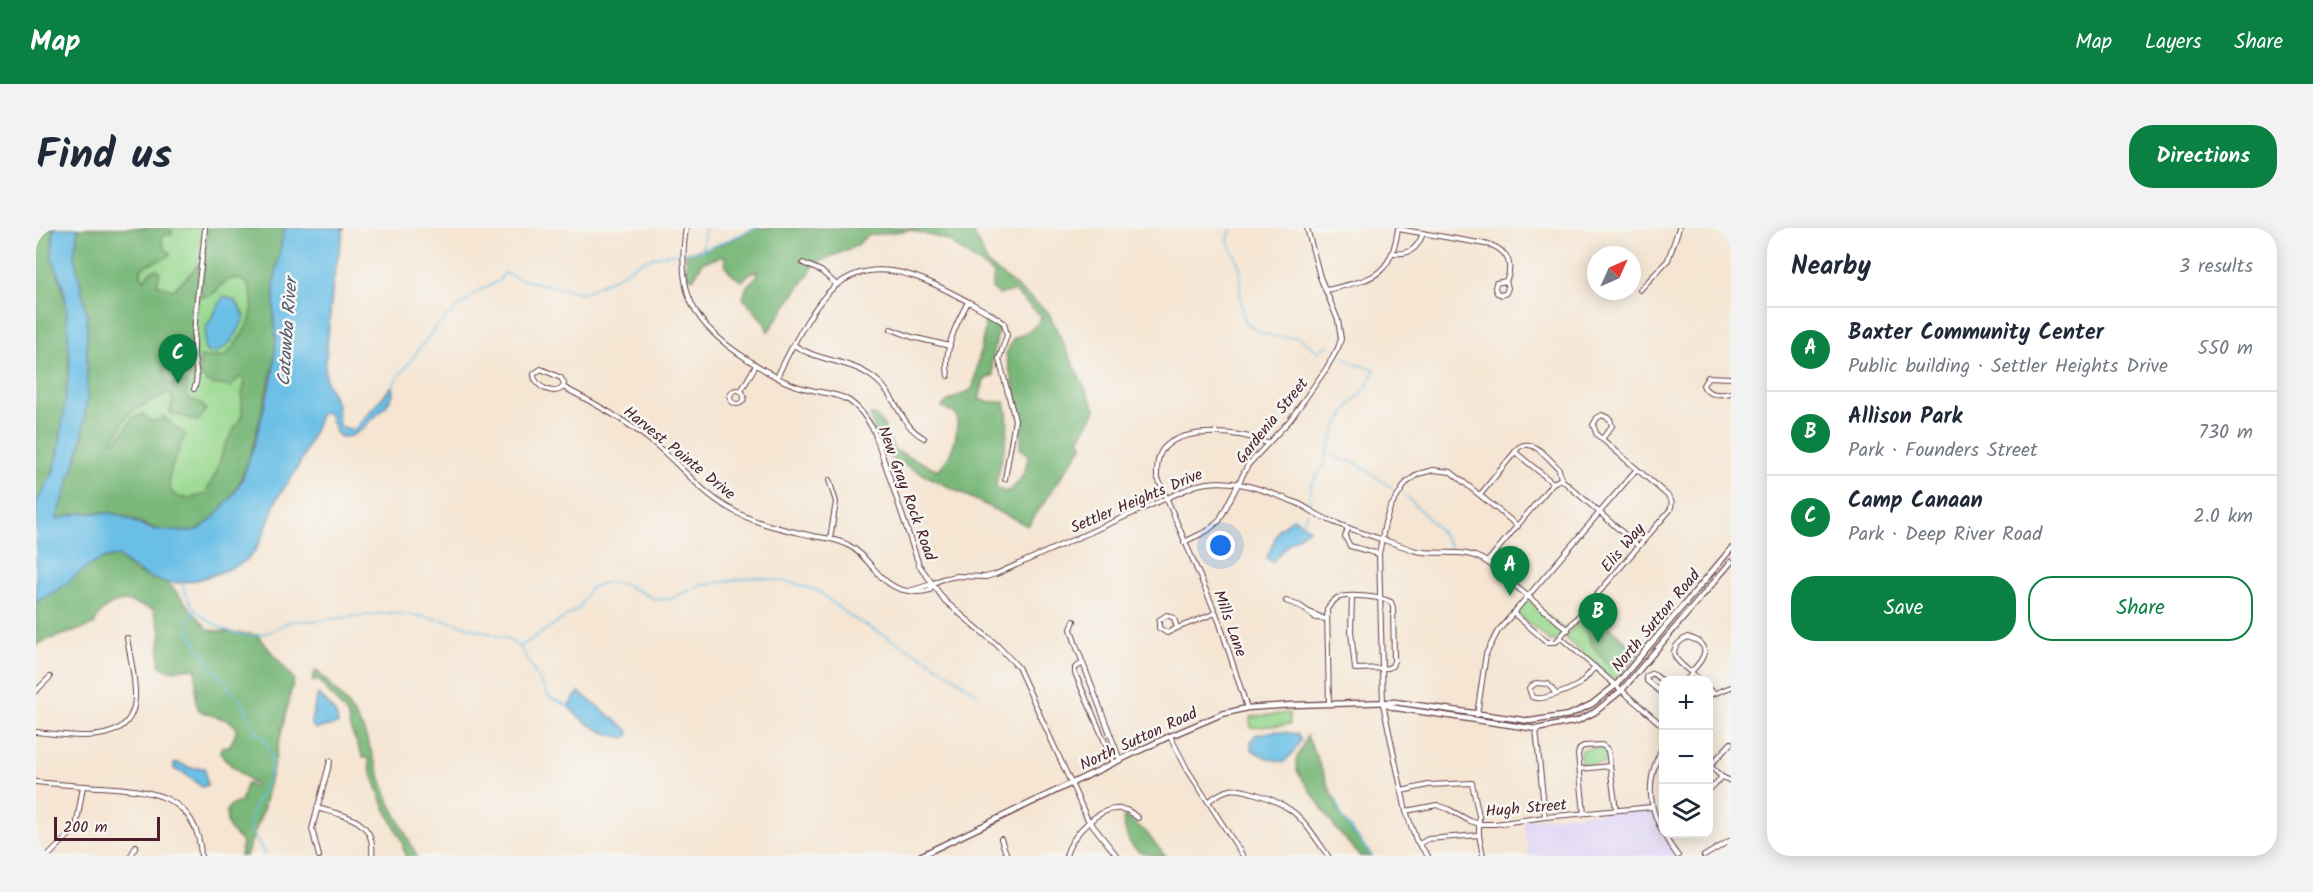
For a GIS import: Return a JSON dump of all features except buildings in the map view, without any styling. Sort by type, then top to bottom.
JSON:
[{"type":"main road","name":"North Sutton Road","points":[[920,856],[1211,717],[1247,708],[1395,702],[1530,721],[1575,713],[1592,704],[1616,685],[1731,549]]},
{"type":"main road","name":"North Sutton Road","points":[[1383,704],[1396,708],[1536,729],[1568,724],[1584,718],[1605,705],[1622,690],[1731,562]]},
{"type":"street","points":[[194,389],[197,377],[194,343],[205,228]]},
{"type":"street","name":"New Gray Rock Road","points":[[686,228],[683,256],[685,286],[701,321],[722,343],[777,377],[802,388],[843,397],[855,403],[864,413],[874,431],[915,553],[932,584],[945,602],[998,645],[1018,667],[1070,784],[1090,822],[1117,856]]},
{"type":"street","name":"Gardenia Street","points":[[1184,542],[1207,531],[1219,521],[1248,465],[1266,443],[1290,420],[1338,348],[1341,329],[1320,277],[1307,228]]},
{"type":"street","points":[[1641,289],[1668,260],[1679,228]]},
{"type":"street","points":[[1327,290],[1371,278],[1386,266],[1394,253],[1398,229],[1491,245],[1502,249],[1508,257],[1509,267],[1506,281]]},
{"type":"street","points":[[1394,253],[1403,254],[1412,250],[1419,244],[1423,233]]},
{"type":"street","points":[[803,263],[816,268],[837,285]]},
{"type":"street","points":[[777,377],[821,301],[837,285],[867,272],[896,272],[921,277],[1004,323],[1007,335],[999,359],[1015,420],[1005,479]]},
{"type":"street","points":[[948,376],[946,364],[950,346],[956,324],[968,302]]},
{"type":"street","points":[[891,329],[912,337],[950,346]]},
{"type":"street","points":[[794,345],[803,352],[855,368],[872,376],[892,396],[908,427],[924,438]]},
{"type":"street","points":[[741,391],[756,365]]},
{"type":"street","name":"Harvest Pointe Drive","points":[[538,369],[544,369],[561,378],[564,383],[563,387],[559,392],[554,393],[536,384],[533,379],[534,374],[538,369]]},
{"type":"street","points":[[1731,378],[1708,377],[1703,386],[1706,392],[1731,393]]},
{"type":"street","name":"Harvest Pointe Drive","points":[[563,387],[607,409],[632,426],[711,496],[729,508],[764,525],[830,539],[851,546],[887,584],[909,591]]},
{"type":"street","points":[[1476,721],[1486,654],[1498,631],[1636,470],[1597,435],[1593,425],[1602,415],[1610,419],[1612,426],[1602,439]]},
{"type":"street","name":"Mills Lane","points":[[1247,708],[1216,613],[1165,499],[1157,476],[1157,460],[1166,446],[1182,437],[1222,432],[1254,437],[1266,443]]},
{"type":"street","points":[[1480,495],[1515,452],[1524,444],[1529,443],[1559,469],[1561,479],[1638,546]]},
{"type":"street","points":[[1515,452],[1553,483]]},
{"type":"street","points":[[1428,856],[1419,844],[1406,811],[1383,704],[1378,554],[1384,523],[1406,483],[1418,474],[1432,470],[1451,472],[1518,526]]},
{"type":"street","name":"Elis Way","points":[[1561,638],[1671,508],[1671,500],[1667,495],[1636,470]]},
{"type":"street","points":[[1487,562],[1553,483],[1561,479]]},
{"type":"street","points":[[829,480],[836,502],[830,539]]},
{"type":"street","name":"Settler Heights Drive","points":[[909,591],[957,576],[986,577],[996,574],[1165,499],[1208,482],[1223,480],[1297,503],[1327,520],[1381,538]]},
{"type":"street","points":[[1348,528],[1345,537],[1350,546],[1378,554]]},
{"type":"street","points":[[1381,538],[1430,554],[1465,552],[1475,554],[1568,630]]},
{"type":"street","points":[[1329,703],[1325,618],[1327,609],[1339,597],[1352,596],[1379,598],[1390,601],[1393,607],[1394,661],[1391,666],[1382,668],[1359,670],[1354,668],[1351,631],[1352,596]]},
{"type":"street","points":[[1286,601],[1300,606],[1314,616],[1325,618]]},
{"type":"street","points":[[1177,628],[1174,618],[1167,615],[1159,620],[1159,628],[1167,633],[1216,613]]},
{"type":"street","points":[[1513,613],[1549,643],[1561,638],[1659,723]]},
{"type":"street","points":[[1074,621],[1071,629],[1120,760]]},
{"type":"street","points":[[1690,676],[1692,673],[1704,657],[1706,652],[1701,645],[1687,637],[1674,648],[1673,654],[1674,658],[1692,673],[1695,676]]},
{"type":"street","points":[[36,732],[104,736],[116,731],[132,711],[135,698],[127,638]]},
{"type":"street","points":[[1083,663],[1075,668],[1075,673],[1114,763]]},
{"type":"street","points":[[1556,694],[1548,684],[1536,683],[1530,688],[1529,693],[1536,700],[1556,694],[1579,684],[1594,667]]},
{"type":"street","points":[[1659,678],[1652,673],[1646,677],[1647,681],[1659,691]]},
{"type":"street","points":[[36,691],[50,677]]},
{"type":"street","points":[[1714,693],[1731,687]]},
{"type":"street","points":[[1536,729],[1545,817]]},
{"type":"street","points":[[1173,735],[1187,769],[1243,856]]},
{"type":"street","points":[[1713,761],[1731,743]]},
{"type":"street","points":[[1584,814],[1578,751],[1584,746],[1605,746],[1609,752],[1616,810]]},
{"type":"street","points":[[1659,755],[1651,782],[1652,807],[1659,823]]},
{"type":"street","points":[[319,856],[312,829],[330,761]]},
{"type":"street","points":[[1580,769],[1610,766]]},
{"type":"street","points":[[1713,769],[1731,781]]},
{"type":"street","points":[[1713,786],[1722,777]]},
{"type":"street","points":[[36,782],[140,790],[164,796],[188,817],[198,835],[201,856]]},
{"type":"street","points":[[1402,791],[1428,785],[1472,783],[1479,816],[1482,856]]},
{"type":"street","points":[[48,856],[76,828],[83,786]]},
{"type":"street","points":[[1209,801],[1220,792],[1230,789],[1242,790],[1280,801],[1296,813],[1328,856]]},
{"type":"street","name":"Hugh Street","points":[[1406,811],[1440,806],[1479,824],[1495,824],[1652,807]]},
{"type":"street","points":[[317,808],[352,818],[360,823],[371,837],[372,856]]},
{"type":"street","points":[[1066,856],[1073,837],[1108,810],[1126,810],[1138,818]]},
{"type":"street","points":[[1419,844],[1428,839],[1479,835]]},
{"type":"street","points":[[1667,838],[1678,856]]},
{"type":"street","points":[[1001,839],[1007,856]]},
{"type":"street","points":[[1704,856],[1731,840]]},
{"type":"street","points":[[131,856],[136,846]]},
{"type":"shaded area","points":[[1652,807],[1659,829],[1659,838],[1664,838],[1678,856],[1529,856],[1523,820]]},
{"type":"green space","points":[[36,228],[54,228],[54,258],[66,304],[69,351],[62,435],[47,485],[36,504]]},
{"type":"green space","points":[[78,228],[284,228],[275,297],[276,339],[213,518],[65,491],[87,372],[88,325],[77,237]]},
{"type":"green space","points":[[78,228],[168,228],[173,233],[161,239],[170,255],[144,266],[141,269],[141,275],[144,279],[152,270],[158,269],[160,273],[157,284],[173,290],[198,264],[200,265],[192,349],[163,371],[170,385],[186,382],[188,399],[200,403],[206,410],[199,420],[195,421],[173,414],[170,412],[173,400],[171,395],[164,394],[133,411],[113,440],[117,441],[133,418],[143,414],[150,421],[162,420],[163,416],[174,427],[185,433],[186,436],[180,446],[170,477],[172,492],[183,498],[205,494],[217,471],[224,447],[242,415],[242,394],[245,382],[238,378],[231,387],[209,383],[199,371],[201,357],[224,357],[244,332],[252,309],[249,288],[240,279],[227,281],[216,292],[201,297],[208,228],[284,228],[274,286],[275,356],[256,436],[241,479],[231,498],[218,514],[203,526],[185,532],[167,532],[120,515],[104,512],[57,519],[81,444],[87,399],[87,314],[74,256]]},
{"type":"green space","points":[[756,228],[971,228],[988,264],[1048,312],[1096,411],[1079,439],[1083,445],[1028,526],[886,456],[870,415],[875,415],[883,424],[894,450],[938,470],[951,452],[957,423],[957,415],[942,407],[973,388],[985,328],[984,319],[990,319],[999,326],[992,362],[994,375],[984,380],[979,399],[1005,402],[1007,435],[996,485],[998,489],[1006,492],[1016,485],[1022,476],[1028,455],[1020,448],[1020,412],[1006,354],[1013,339],[1033,328],[1042,317],[1014,291],[999,295],[992,289],[994,274],[947,240],[910,230],[867,236],[856,246],[816,263],[768,332],[764,322],[743,298],[747,286],[757,276],[758,271],[750,273],[742,281],[729,271],[724,256],[703,262],[693,279],[686,276],[686,252],[714,246]]},
{"type":"green space","points":[[118,556],[137,573],[168,583],[209,630],[257,635],[294,679],[263,810],[246,856],[240,856],[242,842],[229,828],[227,810],[231,805],[241,802],[246,784],[248,783],[253,788],[255,785],[224,759],[220,751],[222,747],[229,746],[236,729],[228,720],[199,710],[196,703],[196,669],[169,671],[159,665],[161,631],[153,609],[134,603],[115,603],[100,614],[94,625],[36,645],[36,602],[59,589],[88,565]]},
{"type":"green space","points":[[1529,600],[1563,629],[1563,633],[1556,641],[1550,641],[1518,614],[1517,611],[1525,601]]},
{"type":"green space","points":[[1589,607],[1639,654],[1618,678],[1610,678],[1565,638]]},
{"type":"green space","points":[[1590,608],[1637,654],[1625,668],[1609,664],[1596,651],[1583,619]]},
{"type":"green space","points":[[316,670],[346,702],[363,729],[390,803],[417,856],[405,856],[402,841],[384,806],[369,766],[369,759],[363,757],[350,728],[347,714],[319,681],[312,681]]},
{"type":"green space","points":[[1289,713],[1290,724],[1251,728],[1250,717]]},
{"type":"green space","points":[[1307,736],[1343,819],[1372,856],[1360,856],[1336,829],[1297,771],[1296,760]]},
{"type":"green space","points":[[1603,747],[1607,751],[1608,763],[1581,765],[1581,750]]},
{"type":"green space","points":[[1125,816],[1146,832],[1165,856],[1140,852],[1130,843],[1123,818]]},
{"type":"water","name":"Catawba River","points":[[54,228],[78,228],[74,256],[87,314],[87,399],[81,444],[57,519],[80,513],[110,513],[151,529],[184,532],[200,529],[233,495],[242,480],[255,442],[273,374],[276,339],[274,284],[284,228],[344,228],[333,281],[325,369],[326,381],[337,405],[339,426],[354,430],[392,386],[393,394],[386,406],[361,430],[351,436],[341,437],[336,432],[329,414],[323,412],[320,415],[300,464],[278,497],[258,546],[248,559],[240,564],[193,581],[168,583],[144,575],[118,556],[109,557],[94,563],[61,588],[36,602],[36,504],[53,472],[58,456],[70,364],[66,303],[63,286],[52,257]]},
{"type":"water","points":[[224,296],[236,301],[245,316],[227,346],[208,353],[204,348],[206,328]]},
{"type":"water","points":[[1293,518],[1309,529],[1289,543],[1272,562],[1267,558],[1279,529]]},
{"type":"water","points":[[579,692],[628,730],[629,735],[625,738],[609,734],[579,717],[568,706]]},
{"type":"water","points":[[318,694],[334,712],[338,724],[316,729],[311,725]]},
{"type":"water","points":[[1275,731],[1297,734],[1301,739],[1293,753],[1284,762],[1267,758],[1252,750],[1251,742],[1255,735]]},
{"type":"water","points":[[178,763],[191,768],[205,768],[207,785],[202,787],[174,769],[174,764]]},
{"type":"waterway","points":[[702,250],[705,228]]},
{"type":"waterway","points":[[392,386],[436,326],[480,290],[499,281],[504,273],[523,280],[583,293],[644,260],[662,255],[702,251],[756,228]]},
{"type":"waterway","points":[[1231,228],[1228,241],[1240,267],[1240,298],[1245,321],[1257,330],[1270,335],[1298,337],[1319,352],[1329,346]]},
{"type":"waterway","points":[[1309,507],[1311,486],[1322,467],[1338,424],[1351,404],[1366,388],[1375,369],[1354,364],[1344,357]]},
{"type":"waterway","points":[[1329,452],[1336,458],[1358,464],[1392,488]]},
{"type":"waterway","points":[[1405,495],[1435,525],[1451,547]]},
{"type":"waterway","points":[[1302,523],[1307,512]]},
{"type":"waterway","points":[[520,647],[579,608],[590,588],[607,582],[624,584],[657,600],[670,599],[702,585],[756,577],[793,583],[818,591],[851,617],[929,660],[977,693]]},
{"type":"waterway","points":[[182,584],[191,603],[201,615],[217,626],[236,633],[255,635],[267,633],[292,621],[318,621]]},
{"type":"waterway","points":[[195,610],[189,622],[195,642],[202,654],[244,705],[251,724],[264,739],[271,756],[269,777],[251,817],[252,831],[265,856]]},
{"type":"waterway","points":[[321,620],[387,613],[407,614],[452,622],[505,638],[520,647],[549,697],[568,706]]},
{"type":"waterway","points":[[1336,798],[1343,819],[1372,856]]},
{"type":"place","name":"Camp Canaan","points":[[178,384]]},
{"type":"place","name":"Baxter Community Center","points":[[1510,596]]},
{"type":"place","name":"Allison Park","points":[[1598,643]]}]
